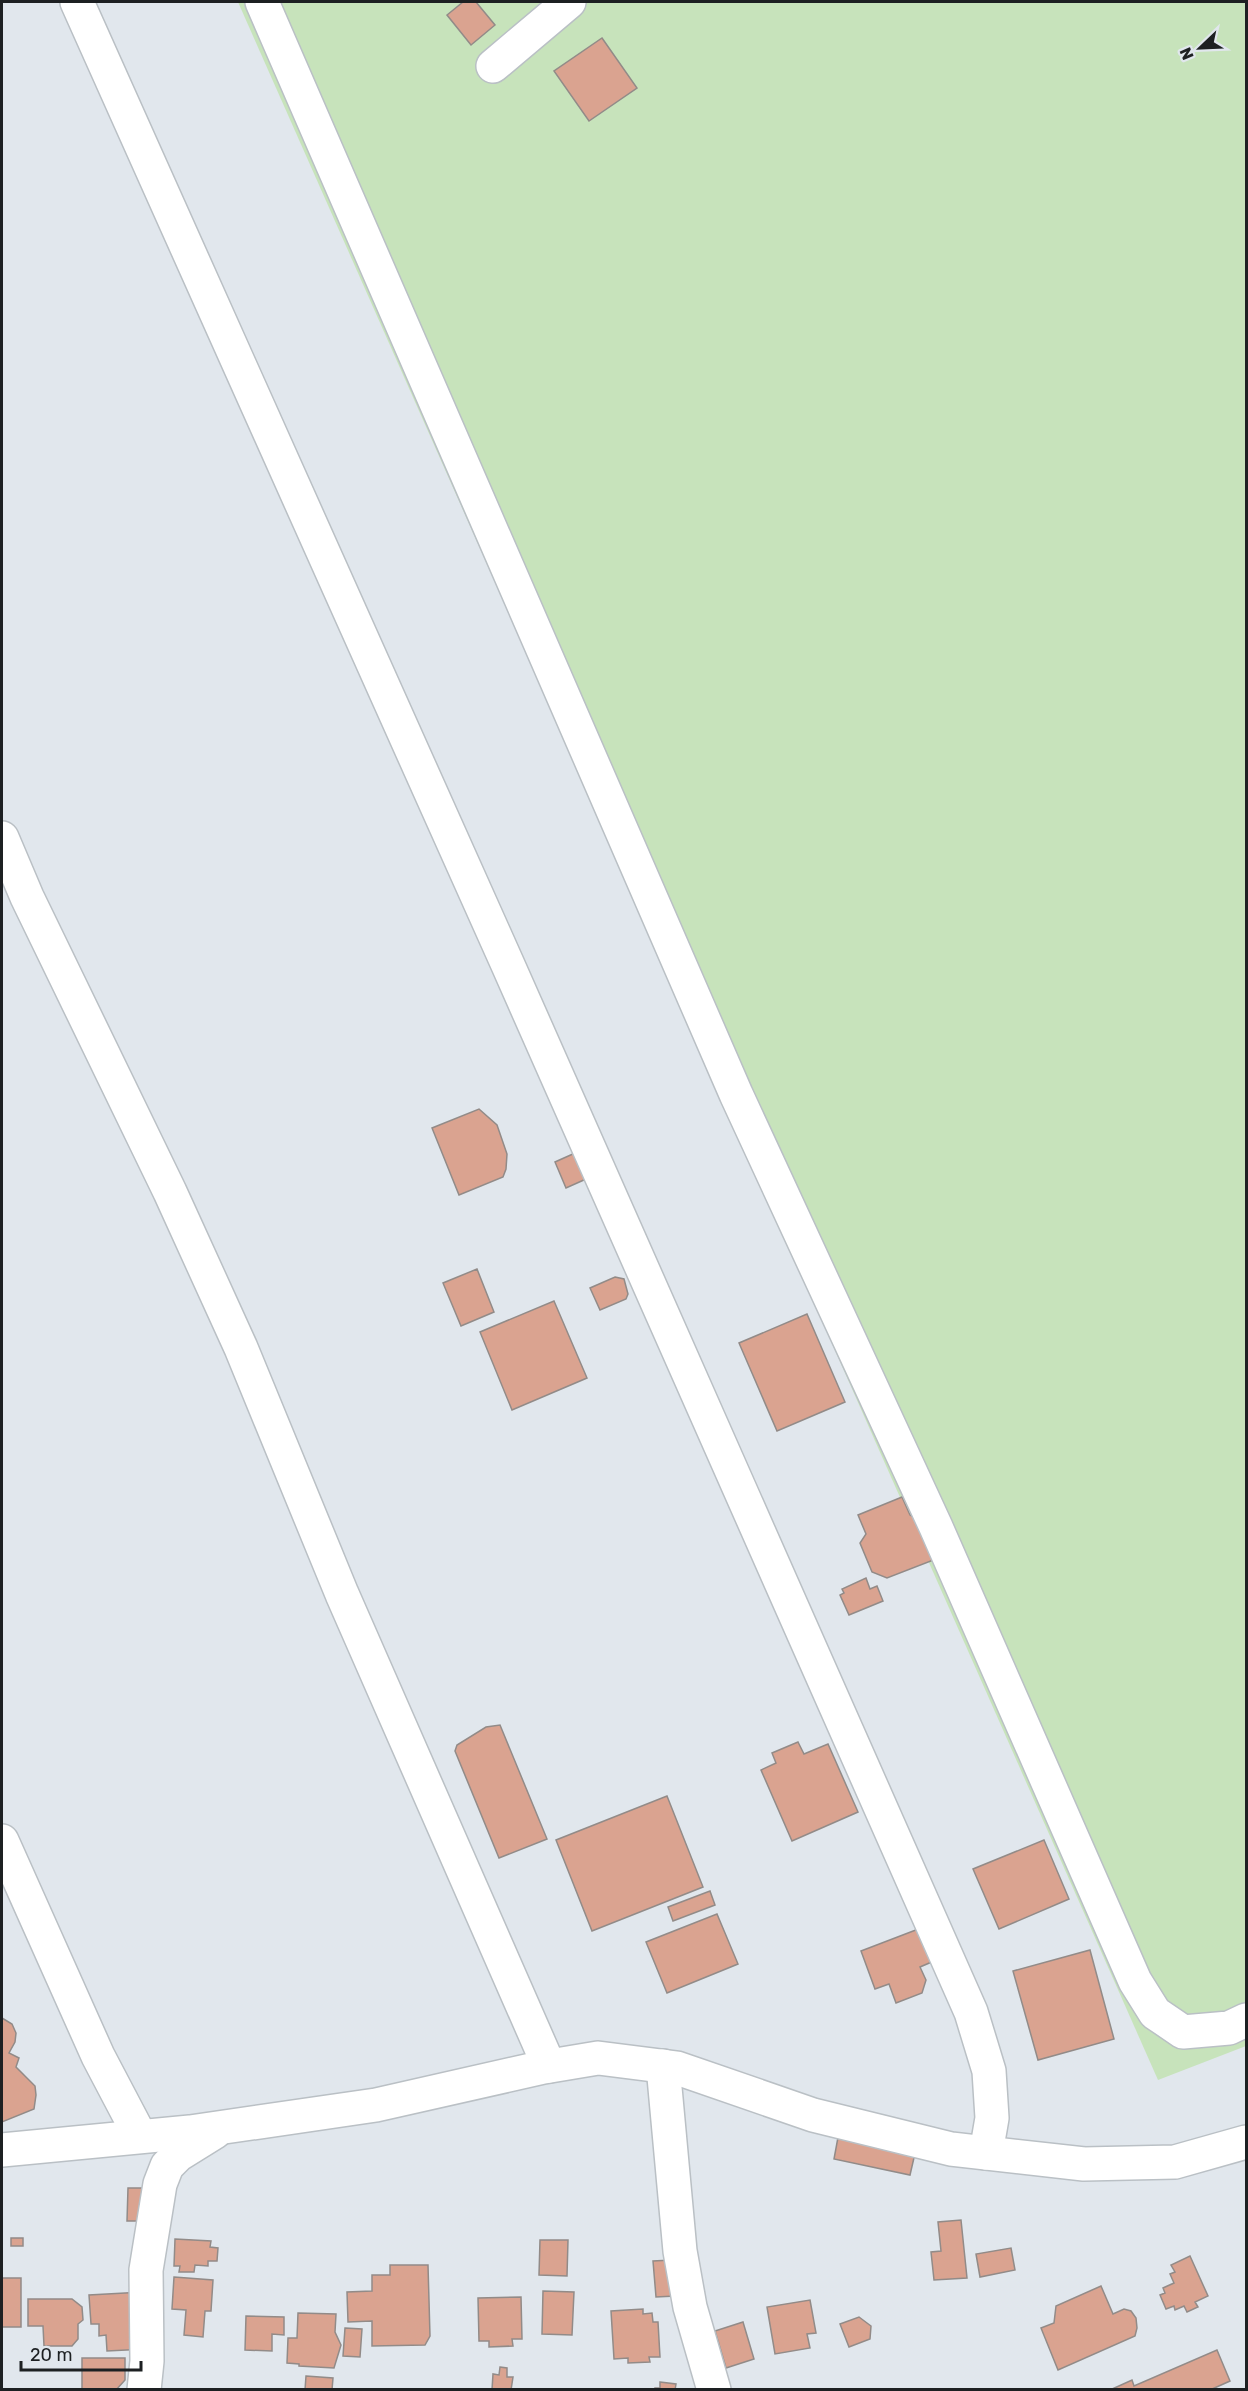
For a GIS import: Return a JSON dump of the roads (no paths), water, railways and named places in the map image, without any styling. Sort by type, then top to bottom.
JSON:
[{"type":"street","points":[[77,2],[508,965],[971,2012],[988,2071],[992,2118],[986,2153]]},
{"type":"street","points":[[262,2],[736,1094],[936,1527],[1135,1982],[1155,2013],[1184,2031],[1229,2028],[1246,2020]]},
{"type":"street","points":[[493,66],[569,2]]},
{"type":"street","points":[[2,838],[27,897],[170,1192],[241,1348],[342,1594],[549,2066]]},
{"type":"street","points":[[2,1841],[98,2056],[140,2136]]},
{"type":"street","points":[[2,2150],[224,2127],[376,2105],[549,2066],[598,2058],[677,2068],[813,2115],[951,2149],[1084,2164],[1175,2162],[1246,2142]]},
{"type":"street","points":[[663,2066],[680,2251],[690,2307],[714,2390]]},
{"type":"street","points":[[144,2390],[147,2361],[146,2270],[160,2184],[167,2166],[178,2155],[224,2127]]}]
